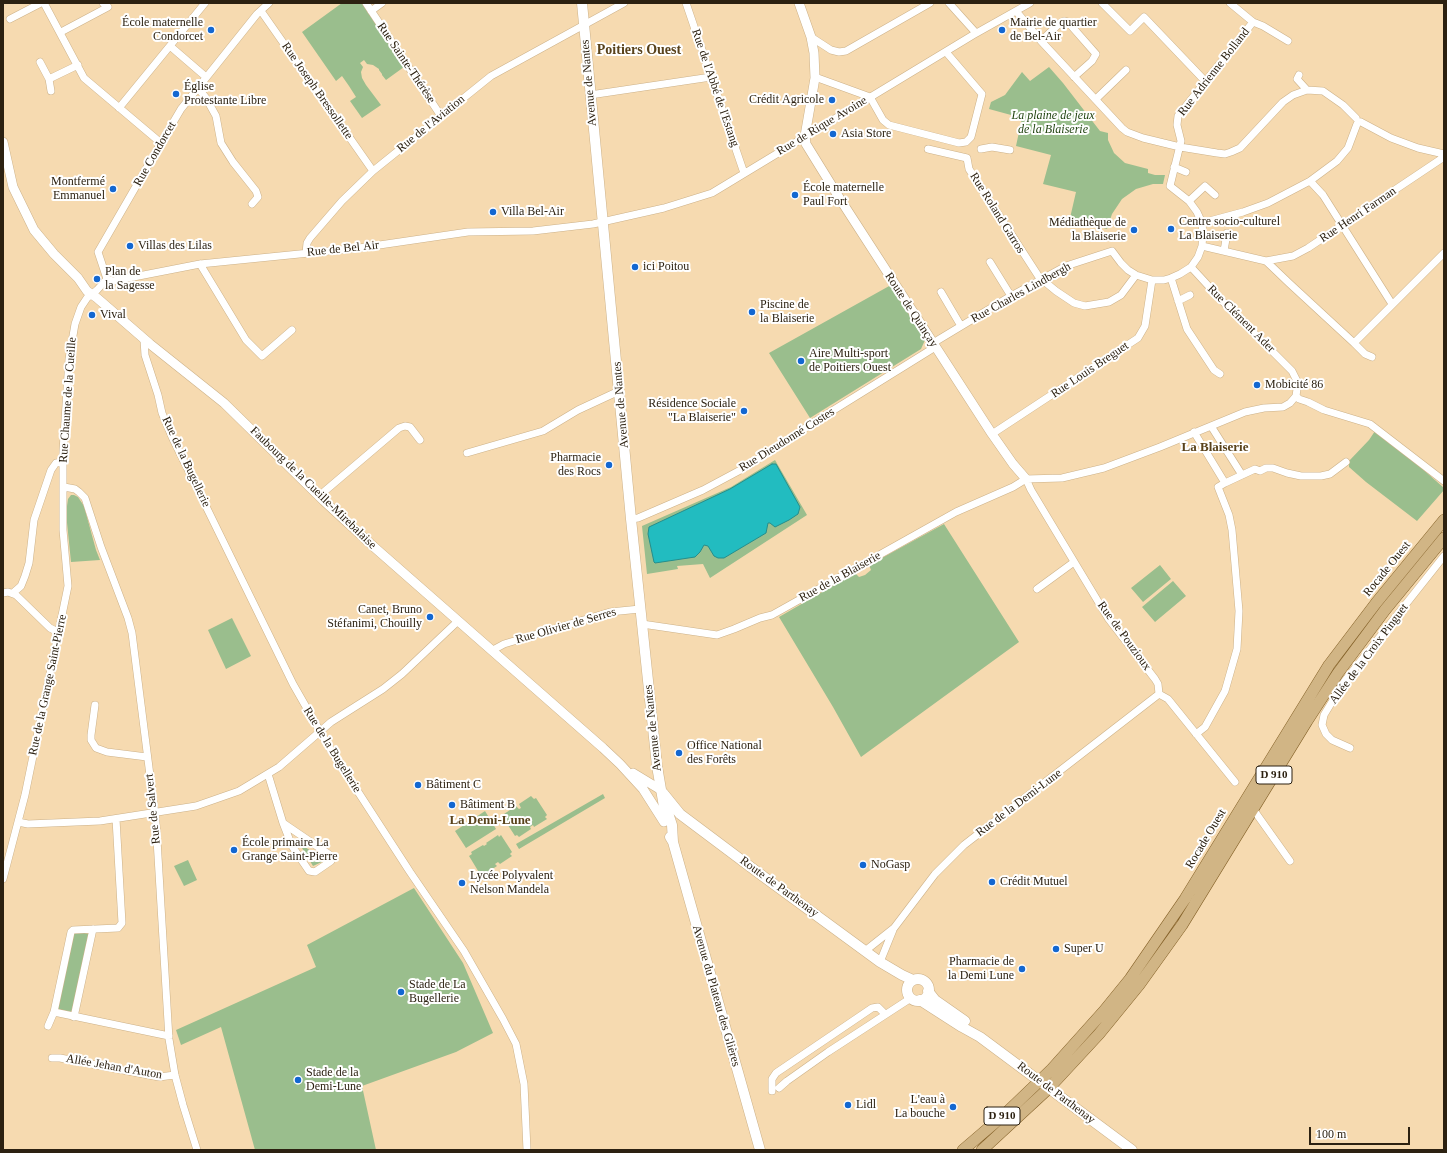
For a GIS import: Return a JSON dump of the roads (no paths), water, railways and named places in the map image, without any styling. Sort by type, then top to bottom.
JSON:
[{"type":"main road","name":"Avenue de Nantes","points":[[582,3],[640,608],[657,766],[664,807]]},
{"type":"main road","name":"Rocade Ouest","points":[[963,1150],[1040,1081],[1100,1016],[1139,966],[1185,899],[1329,666],[1376,603],[1444,520]]},
{"type":"main road","name":"Rocade Ouest","points":[[1049,1088],[1099,1034],[1148,974],[1182,925],[1307,721],[1349,658],[1385,610],[1444,538]]},
{"type":"main road","name":"Route de Parthenay","points":[[661,790],[678,812],[880,962],[913,980]]},
{"type":"main road","name":"Route de Parthenay","points":[[664,807],[678,812]]},
{"type":"main road","name":"Avenue du Plateau des Glières","points":[[664,807],[664,822],[673,842]]},
{"type":"main road","name":"Avenue du Plateau des Glières","points":[[664,807],[672,825],[673,842],[760,1150]]},
{"type":"main road","name":"Route de Parthenay","points":[[880,962],[913,996],[980,1037],[1132,1150]]},
{"type":"main road","points":[[918,979],[925,982],[928,986],[928,991],[925,997],[913,996],[909,983],[918,979]]},
{"type":"main road","name":"Route de Parthenay","points":[[928,991],[935,1000],[971,1026],[980,1037]]},
{"type":"main road","name":"D 910","points":[[982,1150],[1049,1088]]},
{"type":"street","points":[[10,19],[19,18],[41,3]]},
{"type":"street","points":[[44,3],[61,32],[84,78],[161,143]]},
{"type":"street","points":[[61,32],[108,7],[103,3]]},
{"type":"street","points":[[119,108],[205,3]]},
{"type":"street","name":"Rue Condorcet","points":[[110,280],[98,252],[181,109],[206,77],[269,3]]},
{"type":"street","name":"Rue Sainte-Thérèse","points":[[366,3],[441,116]]},
{"type":"street","name":"Rue Sainte-Thérèse","points":[[371,11],[382,3]]},
{"type":"street","name":"Rue de l'Aviation","points":[[306,253],[307,243],[310,238],[342,201],[374,171],[490,76],[624,3]]},
{"type":"street","name":"Rue de l'Abbé de l'Estang","points":[[686,3],[744,173]]},
{"type":"street","points":[[799,3],[811,37],[814,53],[815,77],[805,136]]},
{"type":"street","points":[[811,37],[831,50],[839,52],[846,51],[930,3]]},
{"type":"street","points":[[949,3],[976,34]]},
{"type":"street","name":"Rue de Rique Avoine","points":[[602,221],[664,208],[712,193],[870,96],[1030,3]]},
{"type":"street","points":[[1102,3],[1130,30],[1144,17],[1206,82]]},
{"type":"street","points":[[1230,3],[1253,22],[1263,26],[1288,41]]},
{"type":"street","name":"Rue Joseph Bressollette","points":[[261,11],[374,171]]},
{"type":"street","points":[[1016,11],[1040,41],[1126,132],[1180,146],[1221,153],[1231,152],[1240,148],[1283,102],[1293,95],[1307,90],[1323,91],[1344,105],[1358,121],[1391,138],[1418,148],[1444,155]]},
{"type":"street","points":[[1040,41],[1060,23],[1064,21],[1068,22],[1096,54],[1092,61],[1074,77]]},
{"type":"street","name":"Rue Adrienne Bolland","points":[[1180,146],[1181,141],[1177,125],[1178,116],[1253,22]]},
{"type":"street","points":[[170,46],[206,77]]},
{"type":"street","points":[[815,77],[870,96],[883,120],[889,125],[959,143],[966,142],[971,137],[982,94],[946,52]]},
{"type":"street","points":[[40,62],[49,80],[52,91]]},
{"type":"street","points":[[49,80],[78,65]]},
{"type":"street","points":[[1096,100],[1126,70]]},
{"type":"street","points":[[1299,75],[1297,79],[1307,90]]},
{"type":"street","points":[[590,95],[711,77]]},
{"type":"street","points":[[198,88],[201,90],[216,116],[221,143],[233,162],[256,191],[258,197],[252,204]]},
{"type":"street","points":[[1202,223],[1244,212],[1268,203],[1310,181],[1337,161],[1348,148],[1358,121]]},
{"type":"street","name":"Route de Quinçay","points":[[805,136],[806,144],[933,344],[992,434],[1013,464],[1026,479]]},
{"type":"street","name":"Faubourg de la Cueille-Mirebalaise","points":[[3,142],[13,187],[34,230],[54,254],[78,278],[82,285],[144,340],[224,403],[319,496],[384,556],[493,650]]},
{"type":"street","points":[[1041,280],[1074,303],[1085,306],[1109,302],[1121,295],[1136,275],[1152,280],[1164,280],[1180,274],[1191,266],[1198,257],[1202,246],[1202,223],[1197,212],[1189,201],[1170,186],[1180,146]]},
{"type":"street","points":[[981,149],[992,147],[1010,150]]},
{"type":"street","name":"Rue Roland Garros","points":[[928,150],[967,158],[970,169],[1041,280]]},
{"type":"street","name":"Rue Henri Farman","points":[[1266,261],[1293,256],[1308,248],[1444,155]]},
{"type":"street","points":[[1174,167],[1186,172]]},
{"type":"street","points":[[1310,181],[1323,195],[1392,304]]},
{"type":"street","points":[[1189,201],[1205,186],[1215,195]]},
{"type":"street","name":"Rue de Bel Air","points":[[110,280],[200,264],[359,248],[468,232],[533,231],[593,224],[602,221]]},
{"type":"street","points":[[1224,251],[1227,233]]},
{"type":"street","points":[[1202,246],[1266,261],[1365,354],[1372,357]]},
{"type":"street","name":"Rue Charles Lindbergh","points":[[933,344],[1011,296],[1066,266],[1112,252],[1121,263],[1136,275]]},
{"type":"street","points":[[1354,343],[1444,253]]},
{"type":"street","points":[[990,262],[1011,296]]},
{"type":"street","points":[[200,264],[246,340],[262,356],[292,330]]},
{"type":"street","name":"Rue Clément Ader","points":[[1191,266],[1226,306],[1292,371],[1297,381],[1296,396]]},
{"type":"street","points":[[1171,278],[1187,329],[1214,370],[1220,374]]},
{"type":"street","points":[[91,294],[110,280]]},
{"type":"street","name":"Rue Louis Breguet","points":[[992,434],[1138,338],[1145,326],[1152,280]]},
{"type":"street","points":[[941,292],[961,326]]},
{"type":"street","name":"Rue Chaume de la Cueille","points":[[64,487],[63,462],[69,359],[74,324],[81,307],[91,294]]},
{"type":"street","points":[[1178,301],[1190,295]]},
{"type":"street","name":"Rue de la Bugellerie","points":[[144,340],[145,355],[162,412],[172,437],[293,684],[320,732],[410,872],[464,951],[516,1044],[524,1084],[527,1150]]},
{"type":"street","name":"Rue Dieudonné Costes","points":[[631,519],[638,518],[703,490],[746,467],[816,421],[932,349],[933,344]]},
{"type":"street","points":[[467,453],[543,431],[578,410],[619,390]]},
{"type":"street","points":[[1026,479],[1062,478],[1090,472],[1160,447],[1245,412],[1264,408],[1283,407],[1290,403],[1296,396],[1299,399],[1324,410],[1370,424],[1442,478]]},
{"type":"street","points":[[319,496],[399,428],[405,426],[410,427],[420,440]]},
{"type":"street","points":[[1212,426],[1242,475]]},
{"type":"street","points":[[1194,432],[1225,483]]},
{"type":"street","points":[[3,593],[13,593],[21,586],[29,563],[34,520],[51,470],[56,463],[63,462]]},
{"type":"street","points":[[1196,734],[1205,727],[1225,691],[1237,649],[1239,611],[1232,530],[1229,516],[1218,486],[1254,469],[1260,471],[1273,468],[1301,476],[1320,476],[1330,474],[1346,462]]},
{"type":"street","name":"Rue de Pouzioux","points":[[1026,479],[1031,490],[1108,618],[1155,679],[1158,684],[1160,694],[1168,699],[1235,782]]},
{"type":"street","name":"Rue de la Blaiserie","points":[[642,624],[717,635],[772,615],[956,512],[1013,487],[1026,479]]},
{"type":"street","name":"Rue de la Grange Saint-Pierre","points":[[4,876],[38,737],[68,586],[63,530],[64,487]]},
{"type":"street","name":"Rue de Salvert","points":[[64,487],[75,489],[85,498],[101,547],[130,625],[155,812],[169,1036],[175,1075],[198,1150]]},
{"type":"street","name":"Allée de la Croix Pinguet","points":[[1350,748],[1332,740],[1326,734],[1322,725],[1324,715],[1348,677],[1444,556]]},
{"type":"street","points":[[1037,589],[1074,562]]},
{"type":"street","points":[[13,593],[50,628],[58,632]]},
{"type":"street","name":"Rue Olivier de Serres","points":[[493,650],[504,644],[610,612],[640,608]]},
{"type":"street","points":[[18,822],[28,824],[78,823],[116,819],[196,806],[239,791],[279,767],[332,722],[383,689],[402,674],[458,621]]},
{"type":"street","points":[[493,650],[603,748],[643,789],[664,807]]},
{"type":"street","name":"Rue de la Demi-Lune","points":[[865,951],[894,928],[935,874],[964,845],[1160,694]]},
{"type":"street","points":[[95,705],[91,740],[96,748],[107,752],[148,757]]},
{"type":"street","points":[[620,764],[661,790]]},
{"type":"street","points":[[268,774],[284,824],[292,846],[310,871],[315,872],[331,861],[332,858],[330,855],[284,824]]},
{"type":"street","points":[[643,789],[664,822]]},
{"type":"street","points":[[1253,809],[1290,861]]},
{"type":"street","points":[[48,1026],[54,1012],[71,932],[73,930],[93,928],[118,928],[122,923],[116,819]]},
{"type":"street","points":[[74,1017],[93,928]]},
{"type":"street","name":"Rue de la Demi-Lune","points":[[880,962],[894,928]]},
{"type":"street","points":[[885,1014],[878,1007],[874,1007],[776,1073],[772,1079],[776,1090],[786,1081],[913,996]]},
{"type":"street","points":[[54,1012],[169,1036]]},
{"type":"street","name":"Allée Jehan d'Auton","points":[[52,1058],[60,1058],[159,1077],[175,1075]]},
{"type":"water","points":[[772,464],[776,464],[800,507],[798,514],[775,527],[768,523],[766,533],[724,558],[714,556],[708,546],[704,545],[695,557],[654,562],[648,534],[649,527],[730,489]]},
{"type":"place","name":"École maternelle Condorcet","points":[[211,30]]},
{"type":"place","name":"Mairie de quartier de Bel-Air","points":[[1002,30]]},
{"type":"place","name":"Église Protestante Libre","points":[[176,94]]},
{"type":"place","name":"Crédit Agricole","points":[[832,100]]},
{"type":"place","name":"Asia Store","points":[[833,134]]},
{"type":"place","name":"Montfermé Emmanuel","points":[[113,189]]},
{"type":"place","name":"École maternelle Paul Fort","points":[[795,195]]},
{"type":"place","name":"Villa Bel-Air","points":[[493,212]]},
{"type":"place","name":"Centre socio-culturel La Blaiserie","points":[[1171,229]]},
{"type":"place","name":"Médiathèque de la Blaiserie","points":[[1134,230]]},
{"type":"place","name":"Villas des Lilas","points":[[130,246]]},
{"type":"place","name":"ici Poitou","points":[[635,267]]},
{"type":"place","name":"Plan de la Sagesse","points":[[97,279]]},
{"type":"place","name":"Piscine de la Blaiserie","points":[[752,312]]},
{"type":"place","name":"Vival","points":[[92,315]]},
{"type":"place","name":"Aire Multi-sport de Poitiers Ouest","points":[[801,361]]},
{"type":"place","name":"Mobicité 86","points":[[1257,385]]},
{"type":"place","name":"Résidence Sociale \"La Blaiserie\"","points":[[744,411]]},
{"type":"place","name":"Pharmacie des Rocs","points":[[609,465]]},
{"type":"place","name":"Canet, Bruno Stéfanimi, Chouilly","points":[[430,617]]},
{"type":"place","name":"Office National des Forêts","points":[[679,753]]},
{"type":"place","name":"Bâtiment C","points":[[418,785]]},
{"type":"place","name":"Bâtiment B","points":[[452,805]]},
{"type":"place","name":"École primaire La Grange Saint-Pierre","points":[[234,850]]},
{"type":"place","name":"NoGasp","points":[[863,865]]},
{"type":"place","name":"Crédit Mutuel","points":[[992,882]]},
{"type":"place","name":"Lycée Polyvalent Nelson Mandela","points":[[462,883]]},
{"type":"place","name":"Super U","points":[[1056,949]]},
{"type":"place","name":"Pharmacie de la Demi Lune","points":[[1022,969]]},
{"type":"place","name":"Stade de La Bugellerie","points":[[401,992]]},
{"type":"place","name":"Stade de la Demi-Lune","points":[[298,1080]]},
{"type":"place","name":"Lidl","points":[[848,1105]]},
{"type":"place","name":"L'eau à La bouche","points":[[953,1107]]},
{"type":"district","name":"Poitiers Ouest","points":[[639,50]]},
{"type":"district","name":"La Blaiserie","points":[[1215,448]]},
{"type":"district","name":"La Demi-Lune","points":[[490,821]]},
{"type":"park label","name":"La plaine de jeux de la Blaiserie","points":[[1053,123]]}]
